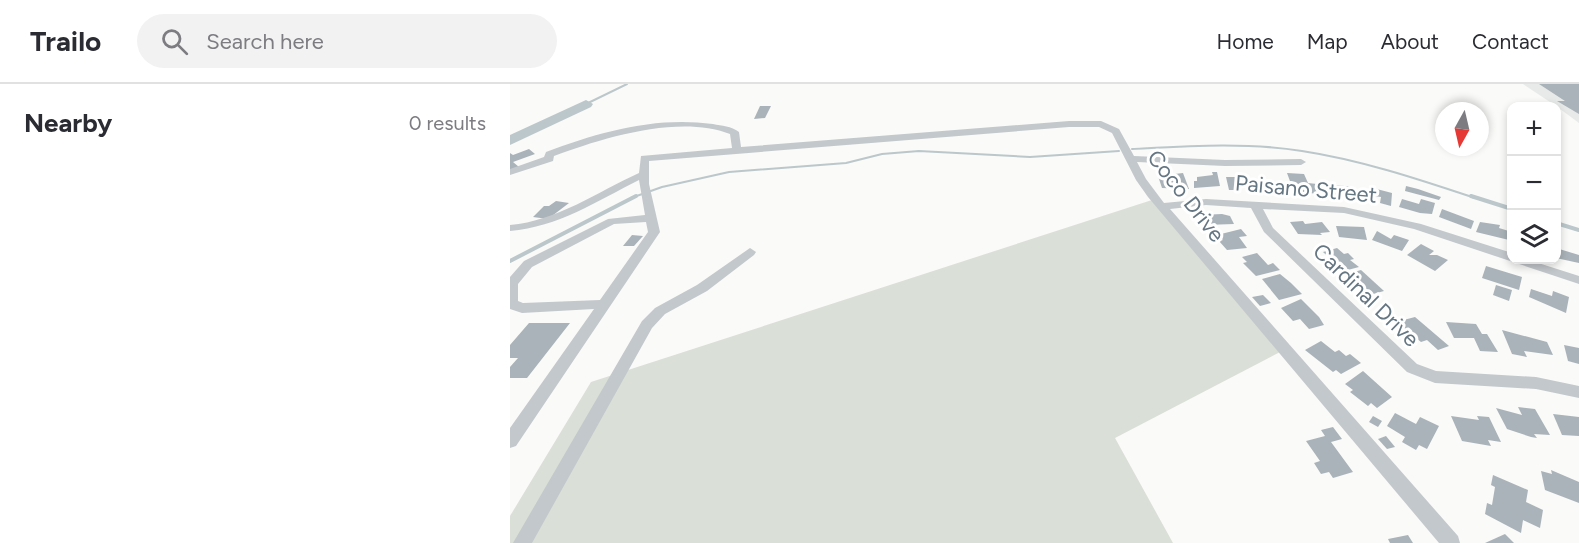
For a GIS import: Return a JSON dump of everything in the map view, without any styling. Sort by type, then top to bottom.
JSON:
[{"type":"street","name":"Coco Drive","points":[[644,179],[644,158],[674,153],[740,152],[1089,123],[1110,126],[1116,131],[1141,180],[1451,543]]},
{"type":"street","points":[[510,172],[549,159],[549,154],[586,140],[667,124],[726,129],[734,132],[736,147],[740,152]]},
{"type":"street","points":[[1130,159],[1225,163],[1301,162]]},
{"type":"street","points":[[510,228],[522,228],[545,222],[644,179],[654,232],[510,441]]},
{"type":"street","name":"Paisano Street","points":[[1163,206],[1194,202],[1255,204],[1369,214],[1417,226],[1507,255]]},
{"type":"street","name":"Cardinal Drive","points":[[1255,204],[1268,230],[1412,368],[1435,377],[1536,383],[1579,392]]},
{"type":"street","points":[[603,304],[522,308],[511,304],[512,283],[528,264],[612,221],[651,214]]},
{"type":"street","points":[[522,543],[647,325],[660,311],[702,288],[750,252]]},
{"type":"street","points":[[1530,264],[1579,280]]},
{"type":"shaded area","points":[[1523,84],[1579,84],[1579,123],[1561,110],[1561,102],[1550,102]]},
{"type":"shaded area","points":[[1152,200],[1280,352],[1115,438],[1173,543],[510,543],[510,516],[591,382]]},
{"type":"building","points":[[1539,84],[1579,84],[1579,114],[1557,101],[1565,101]]},
{"type":"building","points":[[760,106],[771,106],[765,118],[754,119]]},
{"type":"building","points":[[529,149],[535,154],[513,162],[519,167],[510,170],[510,153],[513,155]]},
{"type":"building","points":[[1212,172],[1217,172],[1220,186],[1194,188],[1194,181],[1197,181],[1197,177],[1213,175]]},
{"type":"building","points":[[1183,173],[1189,189],[1162,188],[1158,176]]},
{"type":"building","points":[[1287,173],[1304,174],[1308,183],[1317,184],[1321,194],[1294,192]]},
{"type":"building","points":[[1235,175],[1244,175],[1247,187],[1240,186],[1241,190],[1229,190],[1226,177],[1235,177]]},
{"type":"building","points":[[1257,180],[1284,182],[1288,193],[1260,190]]},
{"type":"building","points":[[1328,184],[1352,187],[1357,196],[1329,195],[1325,185],[1329,186]]},
{"type":"building","points":[[1406,186],[1441,197],[1439,200],[1405,191]]},
{"type":"building","points":[[1369,187],[1392,193],[1391,206],[1380,203],[1381,197],[1368,195]]},
{"type":"building","points":[[1402,199],[1419,204],[1421,199],[1435,203],[1432,214],[1399,207]]},
{"type":"building","points":[[556,201],[569,203],[548,219],[533,217],[544,206],[549,206]]},
{"type":"building","points":[[1442,209],[1474,221],[1471,229],[1439,217]]},
{"type":"building","points":[[1200,215],[1230,216],[1234,224],[1205,225]]},
{"type":"building","points":[[1303,221],[1305,224],[1322,222],[1330,232],[1320,233],[1322,235],[1298,234],[1290,222]]},
{"type":"building","points":[[1480,222],[1500,225],[1499,228],[1507,230],[1507,240],[1476,232]]},
{"type":"building","points":[[1336,226],[1364,227],[1367,240],[1339,237]]},
{"type":"building","points":[[1241,229],[1247,236],[1239,237],[1247,248],[1227,250],[1219,241],[1223,240],[1217,235]]},
{"type":"building","points":[[1377,231],[1391,239],[1394,235],[1409,240],[1402,251],[1372,240]]},
{"type":"building","points":[[632,235],[643,236],[634,246],[623,246]]},
{"type":"building","points":[[1421,244],[1434,251],[1429,255],[1437,255],[1448,260],[1435,271],[1407,255]]},
{"type":"building","points":[[1337,248],[1344,254],[1348,253],[1354,259],[1350,260],[1359,267],[1340,272],[1331,264],[1335,263],[1323,252]]},
{"type":"building","points":[[1561,250],[1579,255],[1579,263],[1561,259]]},
{"type":"building","points":[[1257,253],[1268,265],[1273,263],[1280,270],[1256,276],[1243,263],[1247,262],[1242,257]]},
{"type":"building","points":[[1486,266],[1522,277],[1519,290],[1482,278]]},
{"type":"building","points":[[1361,270],[1384,291],[1366,296],[1344,275]]},
{"type":"building","points":[[1280,274],[1302,294],[1279,300],[1262,279]]},
{"type":"building","points":[[1496,285],[1512,290],[1509,301],[1493,295]]},
{"type":"building","points":[[1531,289],[1552,296],[1553,291],[1569,297],[1566,313],[1529,297]]},
{"type":"building","points":[[1263,295],[1271,303],[1260,306],[1252,297]]},
{"type":"building","points":[[1301,299],[1324,325],[1309,329],[1300,319],[1293,321],[1281,308]]},
{"type":"building","points":[[1415,317],[1449,346],[1438,350],[1427,340],[1421,342],[1396,322]]},
{"type":"building","points":[[1446,322],[1476,324],[1482,334],[1487,334],[1498,352],[1480,351],[1474,338],[1454,338]]},
{"type":"building","points":[[529,323],[570,323],[527,378],[510,378],[510,367],[518,358],[510,358],[510,345]]},
{"type":"building","points":[[1502,330],[1547,342],[1553,355],[1524,351],[1527,357],[1512,354]]},
{"type":"building","points":[[1321,341],[1335,352],[1339,350],[1346,356],[1350,354],[1361,363],[1341,374],[1336,370],[1333,372],[1305,350]]},
{"type":"building","points":[[1564,345],[1579,348],[1579,364],[1568,361]]},
{"type":"building","points":[[1363,371],[1392,397],[1377,408],[1371,403],[1368,406],[1350,392],[1353,390],[1345,384]]},
{"type":"building","points":[[1518,407],[1535,409],[1550,435],[1534,434],[1537,438],[1507,429],[1496,408],[1522,415]]},
{"type":"building","points":[[1395,413],[1416,424],[1420,417],[1439,426],[1427,449],[1419,445],[1416,450],[1402,442],[1405,437],[1387,426]]},
{"type":"building","points":[[1553,414],[1579,417],[1579,436],[1562,435]]},
{"type":"building","points":[[1373,416],[1382,421],[1378,427],[1369,422]]},
{"type":"building","points":[[1451,416],[1479,420],[1477,416],[1489,417],[1501,442],[1488,440],[1491,446],[1462,441]]},
{"type":"building","points":[[1333,427],[1342,439],[1331,442],[1353,472],[1333,478],[1329,472],[1321,474],[1314,463],[1320,461],[1306,441],[1325,436],[1321,430]]},
{"type":"building","points":[[1386,436],[1395,447],[1387,449],[1378,439]]},
{"type":"building","points":[[1551,470],[1579,482],[1579,503],[1545,490],[1541,471],[1552,474]]},
{"type":"building","points":[[1493,475],[1528,490],[1526,502],[1543,510],[1540,528],[1523,520],[1521,533],[1485,514],[1487,503],[1492,505],[1495,487],[1491,485]]},
{"type":"building","points":[[1505,534],[1514,543],[1485,543]]},
{"type":"building","points":[[1408,535],[1413,543],[1390,543],[1388,539]]},
{"type":"waterway","points":[[586,104],[627,84]]},
{"type":"waterway","points":[[510,141],[586,104]]},
{"type":"waterway","points":[[1132,149],[1196,146],[1281,148],[1368,165],[1475,198]]},
{"type":"waterway","points":[[635,197],[662,187],[729,172],[846,163],[882,154],[919,151],[1030,157],[1119,151]]},
{"type":"waterway","points":[[1471,196],[1507,207]]},
{"type":"waterway","points":[[510,261],[635,197]]},
{"type":"waterway","points":[[1561,225],[1579,230]]}]
